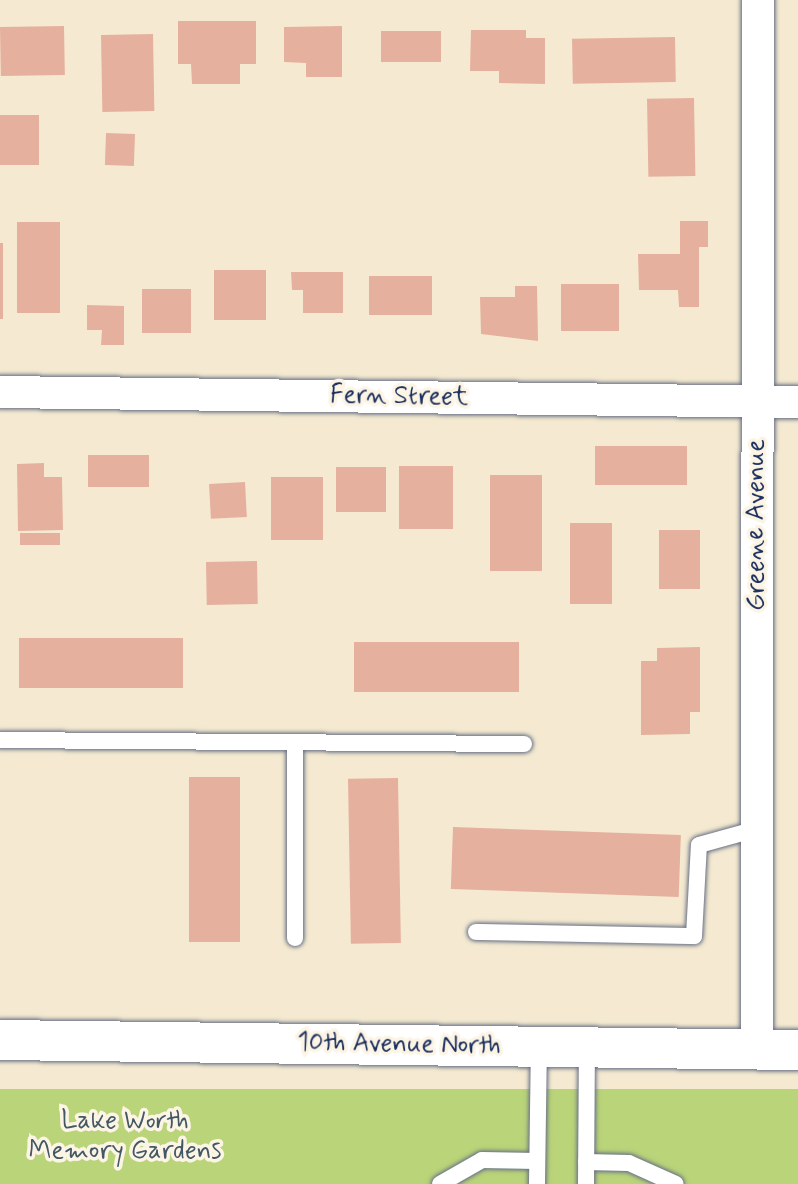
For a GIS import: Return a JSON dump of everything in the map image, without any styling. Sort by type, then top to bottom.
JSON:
[{"type":"street","name":"Greene Avenue","points":[[757,1050],[758,0]]},
{"type":"street","name":"Fern Street","points":[[0,392],[798,402]]},
{"type":"street","name":"10th Avenue North","points":[[0,1040],[798,1050]]},
{"type":"lane","points":[[0,740],[524,744]]},
{"type":"lane","points":[[295,742],[295,938]]},
{"type":"lane","points":[[476,932],[694,936],[699,845],[757,829]]},
{"type":"lane","points":[[537,1184],[539,1047]]},
{"type":"lane","points":[[586,1184],[587,1048]]},
{"type":"lane","points":[[440,1184],[482,1160],[537,1161]]},
{"type":"lane","points":[[586,1162],[629,1163],[676,1184]]},
{"type":"green space","name":"Lake Worth Memory Gardens","points":[[0,1089],[798,1089],[798,1184],[0,1184]]},
{"type":"building","points":[[178,21],[256,21],[256,64],[240,64],[240,84],[192,84],[191,64],[178,64]]},
{"type":"building","points":[[64,26],[65,75],[1,76],[0,27]]},
{"type":"building","points":[[342,26],[342,77],[306,77],[306,63],[284,62],[284,27]]},
{"type":"building","points":[[471,30],[526,30],[526,38],[545,38],[545,84],[499,83],[499,71],[470,71]]},
{"type":"building","points":[[381,31],[441,31],[441,62],[381,62]]},
{"type":"building","points":[[153,34],[154,111],[102,112],[101,35]]},
{"type":"building","points":[[675,37],[676,82],[573,84],[572,39]]},
{"type":"building","points":[[694,98],[695,176],[648,177],[647,99]]},
{"type":"building","points":[[0,115],[39,115],[39,165],[0,165]]},
{"type":"building","points":[[106,133],[135,134],[134,166],[105,165]]},
{"type":"building","points":[[680,221],[708,221],[708,247],[699,247],[699,307],[679,307],[678,290],[639,290],[638,254],[680,254]]},
{"type":"building","points":[[17,222],[60,222],[60,313],[17,313]]},
{"type":"building","points":[[0,243],[3,243],[3,319],[0,319]]},
{"type":"building","points":[[214,270],[266,270],[266,320],[214,320]]},
{"type":"building","points":[[291,272],[343,272],[343,313],[303,313],[303,290],[292,290]]},
{"type":"building","points":[[369,276],[432,276],[432,315],[369,315]]},
{"type":"building","points":[[561,284],[619,284],[619,331],[561,331]]},
{"type":"building","points":[[515,286],[537,286],[538,341],[481,334],[480,297],[515,297]]},
{"type":"building","points":[[142,289],[191,289],[191,333],[142,333]]},
{"type":"building","points":[[87,305],[124,306],[124,345],[101,345],[102,330],[87,330]]},
{"type":"building","points":[[595,446],[687,446],[687,485],[595,485]]},
{"type":"building","points":[[88,455],[149,455],[149,487],[88,487]]},
{"type":"building","points":[[44,463],[44,477],[62,477],[63,530],[18,531],[17,464]]},
{"type":"building","points":[[399,466],[453,466],[453,529],[399,529]]},
{"type":"building","points":[[336,467],[386,467],[386,512],[336,512]]},
{"type":"building","points":[[490,475],[542,475],[542,571],[490,571]]},
{"type":"building","points":[[271,477],[323,477],[323,540],[271,540]]},
{"type":"building","points":[[245,482],[247,517],[211,519],[209,484]]},
{"type":"building","points":[[570,523],[612,523],[612,604],[570,604]]},
{"type":"building","points":[[659,530],[700,530],[700,589],[659,589]]},
{"type":"building","points":[[20,533],[60,533],[60,545],[20,545]]},
{"type":"building","points":[[257,561],[258,604],[207,605],[206,562]]},
{"type":"building","points":[[19,638],[183,638],[183,688],[19,688]]},
{"type":"building","points":[[354,642],[519,642],[519,692],[354,692]]},
{"type":"building","points":[[700,647],[700,712],[690,712],[690,734],[641,735],[641,661],[657,661],[657,648]]},
{"type":"building","points":[[189,777],[240,777],[240,942],[189,942]]},
{"type":"building","points":[[398,778],[401,943],[351,944],[348,779]]},
{"type":"building","points":[[453,827],[681,835],[679,897],[451,889]]}]
